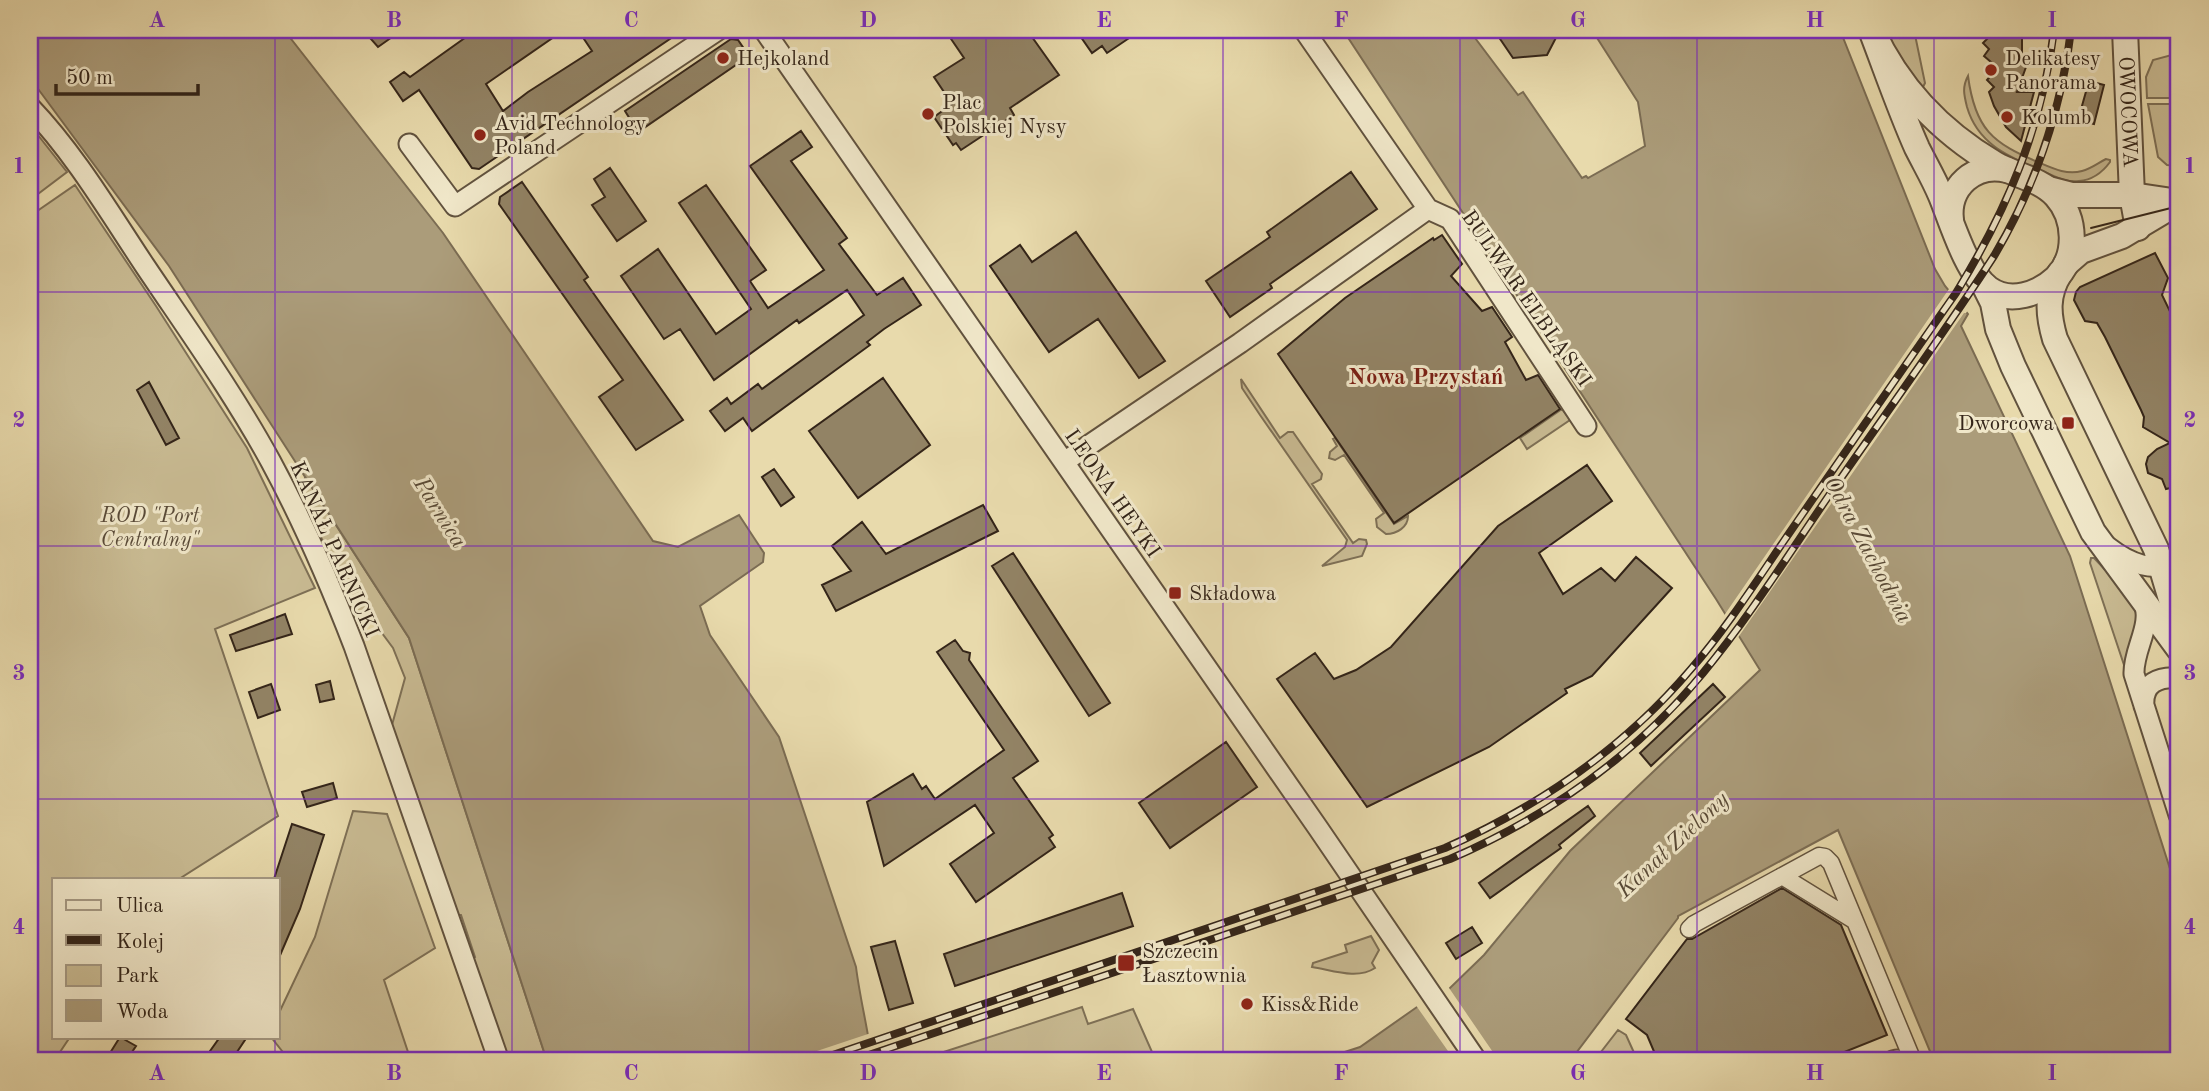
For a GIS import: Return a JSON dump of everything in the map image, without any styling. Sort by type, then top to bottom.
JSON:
[{"type":"street","points":[[409,144],[455,206],[718,30]]},
{"type":"street","name":"LEONA HEYKI","points":[[764,30],[1477,1061]]},
{"type":"street","name":"BULWAR ELBLĄSKI","points":[[1304,30],[1428,209],[1450,219],[1586,426]]},
{"type":"street","points":[[1871,30],[1890,64],[1924,107],[1958,139],[2003,168],[2049,189],[2076,196],[2132,195],[2179,202]]},
{"type":"street","points":[[1871,30],[1898,102],[1951,222],[1993,303],[1998,329],[2009,359],[2093,532],[2179,649]]},
{"type":"street","name":"OWOCOWA","points":[[2125,30],[2132,195],[2138,228]]},
{"type":"street","name":"KANAŁ PARNICKI","points":[[30,107],[71,157],[176,313],[245,418],[286,492],[354,646],[499,1061]]},
{"type":"street","points":[[1951,222],[1952,200],[1956,190],[1966,179],[1978,172],[2003,168]]},
{"type":"street","points":[[2049,189],[2061,203],[2072,232],[2071,252],[2053,286],[2049,303],[2055,339],[2171,564],[2179,626]]},
{"type":"street","points":[[1983,285],[2002,295],[2018,297],[2039,289],[2076,255],[2138,228],[2179,202]]},
{"type":"street","points":[[1064,462],[1250,336],[1428,209]]},
{"type":"street","points":[[2093,532],[2112,550],[2131,562],[2149,567],[2171,564]]},
{"type":"street","points":[[2143,598],[2147,607],[2147,620],[2133,668],[2179,815]]},
{"type":"street","points":[[2144,707],[2144,694],[2150,684],[2162,678],[2179,678]]},
{"type":"street","points":[[1689,929],[1694,923],[1819,856],[1825,857],[1831,863],[1855,921],[1901,1061]]},
{"type":"street","points":[[1782,876],[1855,921]]},
{"type":"green space","points":[[1891,30],[1897,30],[1900,38],[1908,35],[1908,30],[1914,30],[1925,83],[1923,87],[1888,37]]},
{"type":"green space","points":[[2179,53],[2179,98],[2147,98],[2146,77],[2153,60]]},
{"type":"green space","points":[[1968,76],[1975,109],[1981,122],[1998,141],[2009,148],[2066,172],[2085,170],[2106,159],[2110,162],[2100,173],[2074,181],[2056,177],[2007,155],[1987,140],[1972,120],[1964,95]]},
{"type":"green space","points":[[2148,104],[2179,104],[2179,166],[2167,165],[2158,157]]},
{"type":"green space","points":[[30,125],[67,172],[30,200]]},
{"type":"green space","name":"ROD \"Port Centralny\"","points":[[75,185],[247,448],[315,588],[215,629],[278,816],[181,878],[52,878],[52,1038],[69,1038],[54,1061],[30,1061],[30,216]]},
{"type":"green space","points":[[1241,379],[1280,438],[1293,432],[1322,474],[1321,479],[1312,484],[1353,543],[1359,539],[1366,540],[1362,556],[1322,566],[1345,547],[1347,540],[1242,388]]},
{"type":"green space","points":[[1562,409],[1570,420],[1527,449],[1520,438]]},
{"type":"green space","points":[[1335,438],[1394,524],[1408,516],[1401,529],[1386,534],[1377,527],[1376,519],[1384,513],[1344,455],[1335,460],[1329,458],[1330,452],[1337,446],[1333,439]]},
{"type":"green space","points":[[305,477],[409,638],[547,1061],[508,1061],[472,959],[475,957],[461,915],[457,915],[392,725],[405,678],[393,648],[373,621],[354,614],[326,547],[303,503]]},
{"type":"green space","points":[[2091,558],[2094,558],[2120,587],[2139,620],[2125,668],[2090,563]]},
{"type":"green space","points":[[353,811],[387,814],[435,948],[384,980],[411,1061],[290,1061],[272,1038],[280,1038],[280,1011],[315,937]]},
{"type":"green space","points":[[1371,936],[1379,950],[1372,963],[1375,968],[1368,972],[1352,974],[1312,967],[1313,963],[1347,952],[1345,945]]},
{"type":"green space","points":[[1082,1007],[1088,1024],[1133,1009],[1156,1061],[916,1061]]},
{"type":"green space","points":[[1618,1030],[1626,1035],[1636,1057],[1627,1061],[1594,1061]]},
{"type":"water","name":"Parnica","points":[[30,30],[284,30],[443,233],[653,541],[678,547],[739,515],[764,553],[763,562],[700,606],[710,635],[779,737],[856,967],[872,1061],[547,1061],[409,638],[169,266],[30,78]]},
{"type":"water","points":[[1343,30],[1469,30],[1518,95],[1523,92],[1582,178],[1588,178],[1645,146],[1638,102],[1592,30],[1840,30],[1935,269],[1968,314],[1961,326],[2070,556],[2179,897],[2179,1061],[1934,1061],[1838,830],[1678,916],[1570,1061],[1317,1061],[1360,1047],[1417,1007],[1449,989],[1484,955],[1570,851],[1760,670]]},
{"type":"pier","points":[[1950,285],[1969,309],[1737,639],[1723,617]]},
{"type":"pier","points":[[1447,985],[1499,1061],[1455,1061],[1415,1004]]},
{"type":"pier","points":[[871,1033],[876,1061],[787,1061]]},
{"type":"building","points":[[363,30],[402,30],[378,47]]},
{"type":"building","points":[[476,30],[564,30],[486,84],[503,111],[592,51],[578,30],[683,30],[479,169],[472,168],[419,90],[403,101],[390,82],[404,72],[410,77]]},
{"type":"building","points":[[945,30],[1027,30],[1059,75],[1010,108],[1014,115],[961,150],[956,143],[953,145],[934,117],[952,104],[934,77],[964,58]]},
{"type":"building","points":[[1076,30],[1141,30],[1107,53],[1102,46],[1092,53]]},
{"type":"building","points":[[1494,30],[1560,30],[1547,55],[1513,58]]},
{"type":"building","points":[[1978,30],[2022,30],[2022,53],[2026,67],[2017,92],[2034,92],[2021,141],[2006,127],[1994,106],[1989,92],[1994,87],[1987,80],[1992,74],[1985,68],[1991,62],[1984,56],[1989,49],[1983,43],[1987,39]]},
{"type":"building","points":[[731,39],[738,40],[749,56],[638,132],[625,111]]},
{"type":"building","points":[[2089,81],[2104,85],[2094,124],[2078,120]]},
{"type":"building","points":[[801,131],[812,147],[791,161],[847,238],[839,244],[877,295],[903,278],[921,305],[884,329],[867,342],[870,345],[752,431],[743,418],[725,431],[710,411],[727,398],[731,404],[758,384],[762,389],[864,315],[847,290],[799,323],[797,320],[714,380],[680,329],[664,339],[621,276],[658,249],[716,334],[751,309],[679,203],[706,185],[766,270],[750,281],[768,308],[824,270],[750,166]]},
{"type":"building","points":[[610,168],[646,221],[617,241],[592,205],[605,197],[594,179]]},
{"type":"building","points":[[1351,172],[1377,209],[1270,284],[1272,288],[1230,317],[1206,281],[1270,237],[1267,232]]},
{"type":"building","points":[[522,182],[588,277],[584,280],[683,420],[636,450],[599,397],[623,380],[499,204],[500,197]]},
{"type":"building","points":[[1076,232],[1165,361],[1139,378],[1098,319],[1049,352],[990,266],[1020,245],[1032,262]]},
{"type":"building","points":[[1442,235],[1462,264],[1451,276],[1482,311],[1492,307],[1512,337],[1505,342],[1526,380],[1538,375],[1560,409],[1394,523],[1278,354],[1345,298],[1433,238],[1434,240]]},
{"type":"building","points":[[2155,253],[2168,278],[2162,295],[2179,330],[2179,486],[2166,489],[2162,479],[2148,473],[2146,464],[2148,457],[2157,449],[2170,443],[2143,427],[2144,417],[2105,337],[2097,323],[2085,321],[2074,300],[2080,287]]},
{"type":"building","points":[[883,378],[930,445],[858,498],[809,431]]},
{"type":"building","points":[[149,382],[179,438],[166,445],[137,390]]},
{"type":"building","points":[[1587,465],[1612,501],[1539,553],[1563,594],[1601,568],[1615,581],[1636,557],[1672,588],[1592,676],[1565,689],[1567,693],[1489,747],[1367,807],[1277,679],[1315,653],[1334,679],[1356,670],[1391,647],[1498,526]]},
{"type":"building","points":[[774,469],[794,497],[781,506],[762,477]]},
{"type":"building","points":[[983,505],[998,531],[836,611],[822,585],[851,571],[832,546],[862,522],[886,554]]},
{"type":"building","points":[[1013,553],[1110,703],[1089,716],[992,566]]},
{"type":"building","points":[[285,614],[292,634],[236,651],[230,635]]},
{"type":"building","points":[[955,640],[963,651],[970,653],[969,660],[1038,761],[1013,778],[1053,835],[1049,838],[1055,847],[976,902],[950,864],[994,833],[975,805],[884,866],[867,802],[913,774],[922,789],[926,786],[935,799],[1004,750],[937,652]]},
{"type":"building","points":[[330,681],[334,699],[320,702],[316,685]]},
{"type":"building","points":[[271,684],[280,710],[258,718],[249,692]]},
{"type":"building","points":[[1713,684],[1725,697],[1651,766],[1640,753]]},
{"type":"building","points":[[1226,742],[1257,787],[1170,848],[1139,803]]},
{"type":"building","points":[[333,783],[337,798],[307,807],[302,792]]},
{"type":"building","points":[[1588,806],[1595,816],[1559,845],[1561,848],[1490,898],[1479,883]]},
{"type":"building","points":[[292,824],[324,835],[300,909],[280,955],[280,878],[274,878]]},
{"type":"building","points":[[1782,888],[1841,925],[1887,1035],[1822,1061],[1658,1061],[1647,1035],[1626,1019],[1687,939],[1692,939]]},
{"type":"building","points":[[1122,893],[1133,926],[955,986],[944,954]]},
{"type":"building","points":[[1472,927],[1482,943],[1456,959],[1446,943]]},
{"type":"building","points":[[895,941],[913,1003],[889,1010],[871,947]]},
{"type":"building","points":[[119,1038],[136,1046],[126,1061],[105,1061]]},
{"type":"building","points":[[219,1038],[246,1038],[231,1061],[203,1061]]},
{"type":"tram line","points":[[2091,228],[2179,206]]},
{"type":"railway","points":[[815,1061],[1445,848],[1514,814],[1578,773],[1608,750],[1665,698],[1720,633],[1956,293],[1991,231],[2020,167],[2041,101],[2054,30]]},
{"type":"railway","points":[[851,1061],[1450,859],[1555,804],[1619,757],[1677,703],[1737,629],[1994,256],[2022,202],[2044,147],[2061,90],[2071,30]]},
{"type":"place","name":"Hejkoland","points":[[723,58]]},
{"type":"place","name":"Delikatesy Panorama","points":[[1991,70]]},
{"type":"place","name":"Plac Polskiej Nysy","points":[[928,114]]},
{"type":"place","name":"Kolumb","points":[[2007,117]]},
{"type":"place","name":"Avid Technology Poland","points":[[480,135]]},
{"type":"place","name":"Dworcowa","points":[[2068,423]]},
{"type":"place","name":"Składowa","points":[[1175,593]]},
{"type":"place","name":"Szczecin Łasztownia","points":[[1126,963]]},
{"type":"place","name":"Kiss&Ride","points":[[1247,1004]]},
{"type":"district","name":"Nowa Przystań","points":[[1426,376]]},
{"type":"water label","name":"Odra Zachodnia","points":[[1869,549]]},
{"type":"water label","name":"Kanał Zielony","points":[[1672,844]]}]
